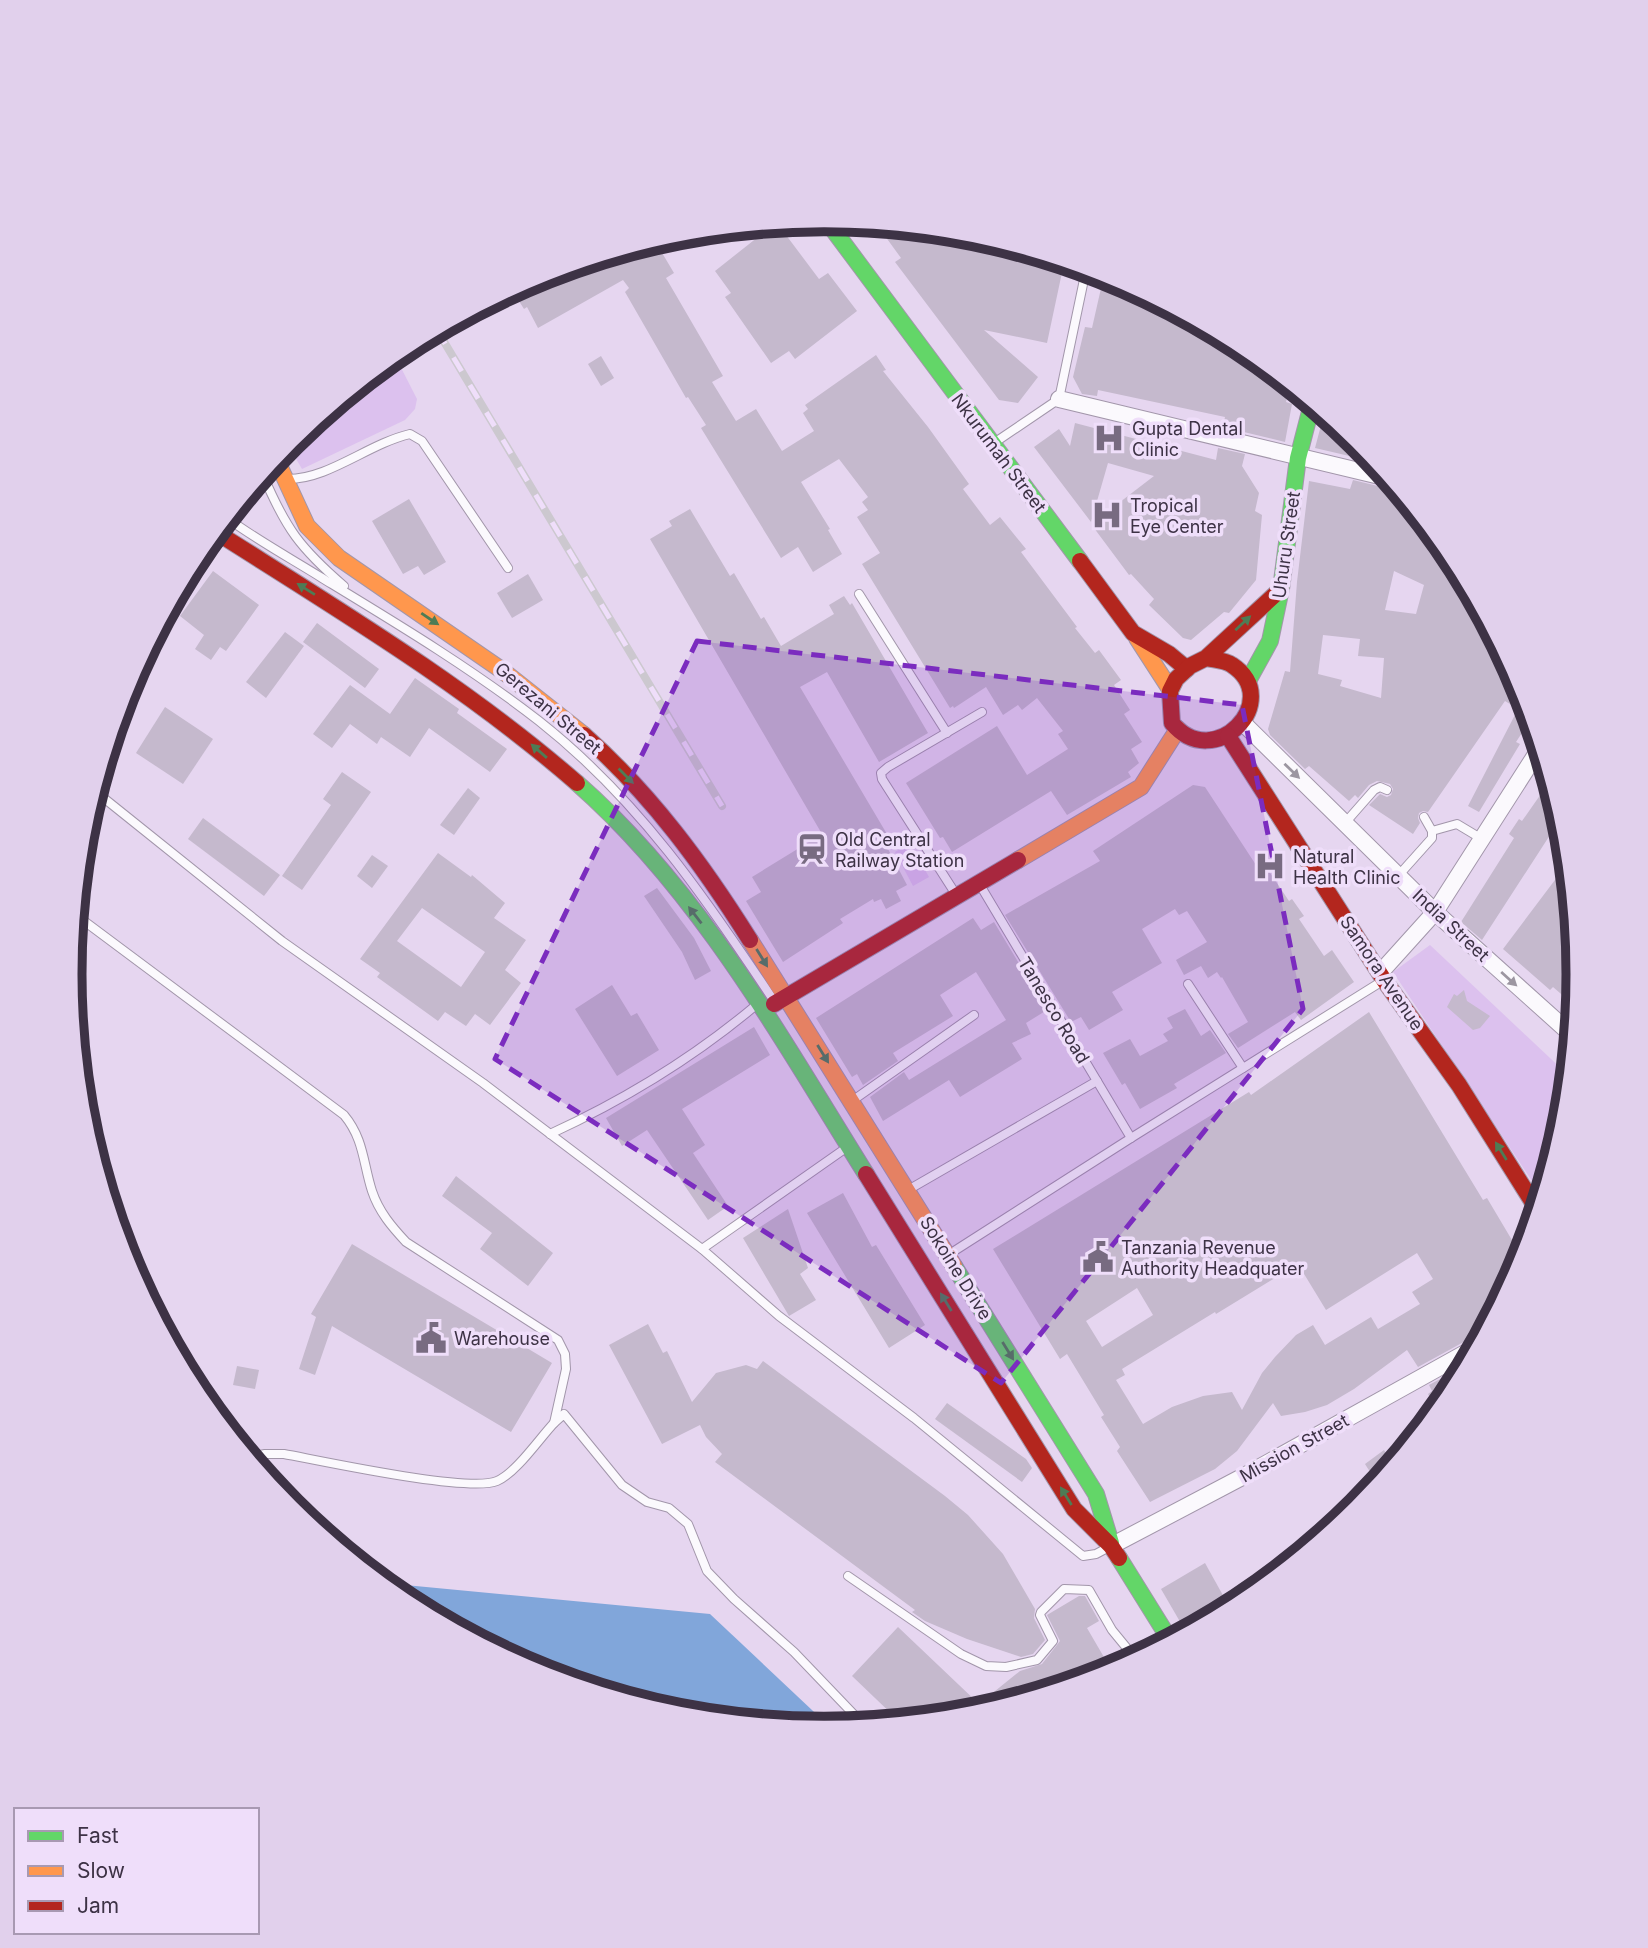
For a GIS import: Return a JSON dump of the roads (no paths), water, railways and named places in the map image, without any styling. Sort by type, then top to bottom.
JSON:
[{"type":"main road","name":"Nkurumah Street","points":[[835,232],[1133,633],[1169,654],[1187,670]]},
{"type":"main road","name":"Uhuru Street","points":[[1248,681],[1270,640],[1281,589],[1298,458],[1310,413]]},
{"type":"main road","name":"Gerezani Street","points":[[281,470],[307,526],[339,558],[492,662],[597,747],[643,794],[715,882],[771,1004]]},
{"type":"main road","points":[[225,538],[364,625],[517,733],[573,780],[623,828],[771,1004],[1141,787],[1178,730]]},
{"type":"main road","points":[[1170,689],[1178,677],[1206,658],[1281,589]]},
{"type":"main road","points":[[1133,633],[1170,689],[1170,720],[1178,730],[1207,740],[1228,736],[1243,723],[1252,701],[1248,681],[1232,665],[1206,658]]},
{"type":"main road","name":"Samora Avenue","points":[[1228,736],[1382,976],[1532,1192]]},
{"type":"main road","name":"Sokoine Drive","points":[[771,1004],[852,1101],[908,1190],[1096,1493],[1111,1546]]},
{"type":"main road","name":"Sokoine Drive","points":[[771,1004],[848,1146],[1074,1509],[1111,1546],[1165,1632]]},
{"type":"street","points":[[1059,399],[1372,474]]},
{"type":"street","name":"India Street","points":[[1243,723],[1435,912],[1564,1027]]},
{"type":"street","points":[[1382,976],[1435,912],[1533,759]]},
{"type":"street","name":"Mission Street","points":[[1111,1546],[1244,1476],[1459,1356]]},
{"type":"lane","points":[[992,444],[1059,399],[1084,280]]},
{"type":"lane","points":[[285,480],[304,479],[391,438],[410,433],[422,440],[508,568]]},
{"type":"lane","points":[[267,484],[275,506],[292,535],[311,558],[366,605]]},
{"type":"lane","points":[[235,523],[484,681],[540,722],[597,771],[642,818],[689,877],[771,1004],[660,1076],[550,1134]]},
{"type":"lane","points":[[859,594],[947,733]]},
{"type":"lane","points":[[956,895],[881,779],[881,773],[982,712]]},
{"type":"lane","points":[[1345,823],[1374,790],[1380,787],[1387,790]]},
{"type":"lane","points":[[104,798],[282,941],[483,1083],[702,1249],[779,1316],[914,1418],[1083,1556],[1096,1554],[1111,1546]]},
{"type":"lane","points":[[1398,876],[1432,838],[1432,831],[1424,817]]},
{"type":"lane","points":[[1432,831],[1457,824],[1482,839]]},
{"type":"lane","name":"Tanesco Road","points":[[978,882],[1131,1138]]},
{"type":"lane","points":[[84,921],[344,1115],[356,1129],[373,1193],[387,1222],[406,1242],[558,1340],[565,1354],[566,1369],[554,1423]]},
{"type":"lane","points":[[948,1255],[1243,1068],[1382,976]]},
{"type":"lane","points":[[1188,984],[1243,1068]]},
{"type":"lane","points":[[852,1101],[974,1015]]},
{"type":"lane","points":[[908,1190],[1097,1082]]},
{"type":"lane","points":[[702,1249],[848,1146]]},
{"type":"lane","points":[[260,1455],[284,1454],[409,1476],[481,1485],[497,1482],[507,1476],[564,1414],[622,1485],[647,1502],[669,1508],[688,1524],[707,1571],[794,1652],[854,1715]]},
{"type":"lane","points":[[848,1576],[961,1654],[986,1666],[1006,1667],[1037,1660],[1053,1641],[1041,1612],[1064,1589],[1089,1590],[1112,1630],[1128,1650]]},
{"type":"water","points":[[404,1585],[710,1614],[818,1716],[727,1709],[679,1701],[586,1676],[496,1639]]},
{"type":"railway","points":[[442,339],[722,806]]},
{"type":"place","name":"Gupta Dental Clinic","points":[[1109,438]]},
{"type":"place","name":"Tropical Eye Center","points":[[1107,515]]},
{"type":"place","name":"Old Central Railway Station","points":[[812,849]]},
{"type":"place","name":"Natural Health Clinic","points":[[1270,866]]},
{"type":"place","name":"Tanzania Revenue Authority Headquater","points":[[1098,1257]]},
{"type":"place","name":"Warehouse","points":[[431,1338]]}]
